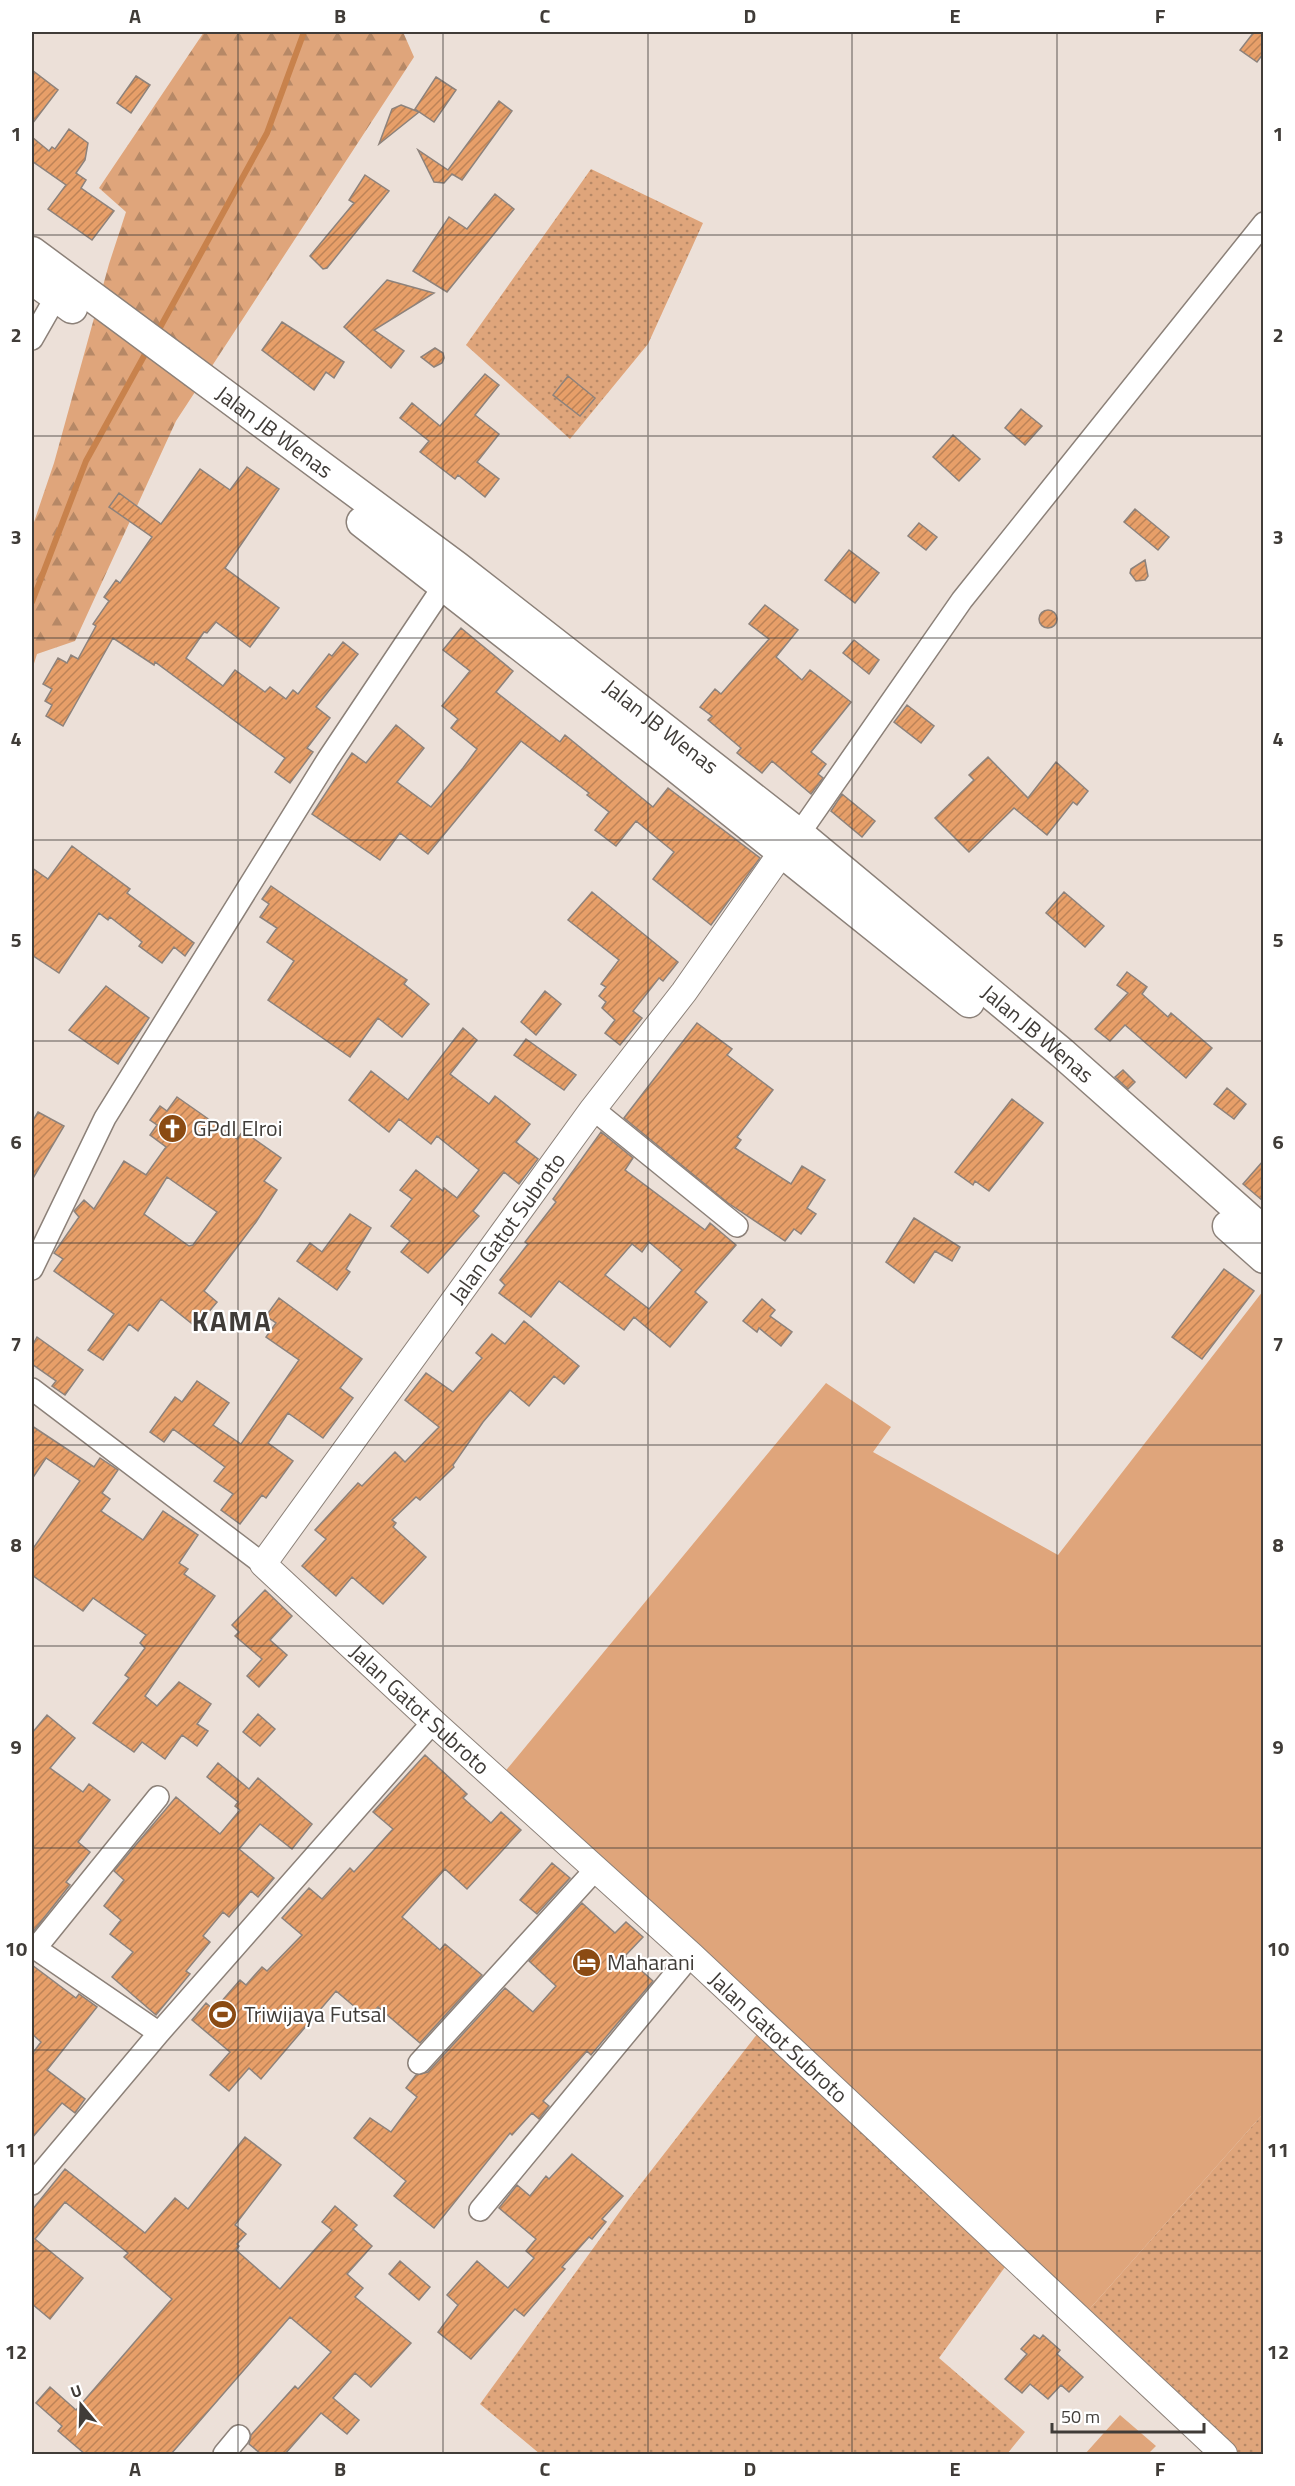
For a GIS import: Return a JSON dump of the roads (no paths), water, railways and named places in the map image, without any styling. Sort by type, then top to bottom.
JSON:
[{"type":"main road","name":"Jalan JB Wenas","points":[[32,252],[58,286],[143,345],[451,576],[790,843],[1039,1058],[1192,1181],[1263,1232]]},
{"type":"main road","name":"Jalan JB Wenas","points":[[32,279],[58,286]]},
{"type":"main road","name":"Jalan JB Wenas","points":[[1192,1181],[1263,1258]]},
{"type":"street","points":[[790,843],[962,600],[1263,223]]},
{"type":"street","points":[[32,339],[58,286]]},
{"type":"street","points":[[32,1269],[105,1118],[328,759],[451,576]]},
{"type":"street","name":"Jalan Gatot Subroto","points":[[790,843],[684,992],[594,1109],[263,1564],[433,1722],[691,1955],[1224,2454]]},
{"type":"street","points":[[594,1109],[737,1226]]},
{"type":"street","points":[[32,1389],[263,1564]]},
{"type":"street","points":[[32,2184],[159,2033],[433,1722]]},
{"type":"street","points":[[158,1797],[33,1948],[159,2033]]},
{"type":"street","points":[[418,2063],[596,1869]]},
{"type":"street","points":[[480,2210],[691,1955]]},
{"type":"street","points":[[224,2454],[239,2436]]},
{"type":"waterway","points":[[157,333],[267,133],[304,32]]},
{"type":"waterway","points":[[32,602],[86,461],[149,347]]},
{"type":"place","name":"GPdI Elroi","points":[[172,1128]]},
{"type":"place","name":"Maharani","points":[[586,1962]]},
{"type":"place","name":"Triwijaya Futsal","points":[[223,2014]]},
{"type":"district","name":"KAMA","points":[[232,1321]]}]
